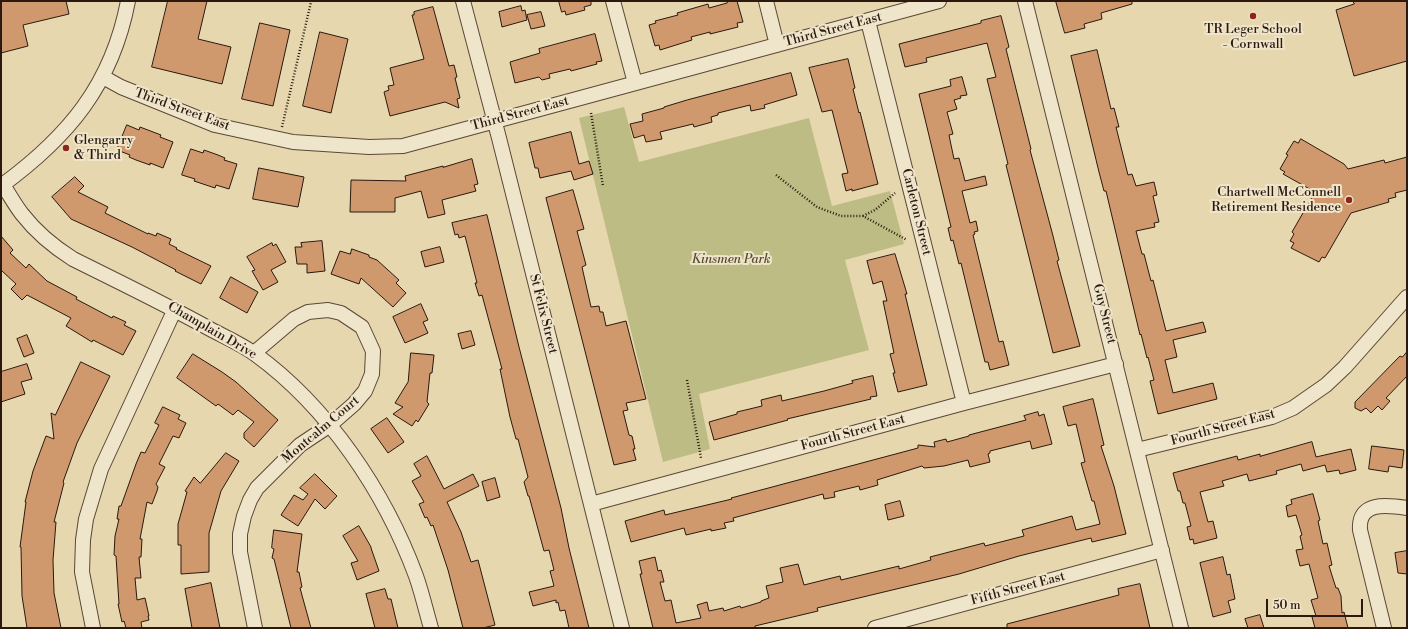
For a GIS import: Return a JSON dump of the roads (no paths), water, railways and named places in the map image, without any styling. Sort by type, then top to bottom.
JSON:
[{"type":"street","points":[[2,186],[29,165],[58,138],[87,104],[103,77],[121,29],[128,1]]},
{"type":"street","name":"St Felix Street","points":[[463,1],[622,628]]},
{"type":"street","points":[[613,1],[635,83]]},
{"type":"street","points":[[766,1],[777,45]]},
{"type":"street","name":"Third Street East","points":[[103,77],[121,87],[215,125],[294,142],[358,146],[402,146],[939,1]]},
{"type":"street","name":"Guy Street","points":[[1025,1],[1181,628]]},
{"type":"street","name":"Carleton Street","points":[[868,21],[964,403]]},
{"type":"street","name":"Champlain Drive","points":[[2,186],[22,214],[38,232],[62,252],[73,259],[175,309],[254,353],[273,368],[306,399],[330,425],[366,475],[396,528],[416,576],[431,628]]},
{"type":"street","name":"Fourth Street East","points":[[1137,450],[1272,417],[1293,408],[1326,385],[1345,367],[1407,297]]},
{"type":"street","points":[[93,628],[82,572],[83,540],[86,519],[101,468],[175,309]]},
{"type":"street","name":"Montcalm Court","points":[[254,353],[294,318],[308,312],[328,310],[341,313],[362,327],[374,351],[372,374],[365,391],[354,404],[330,425],[300,445],[257,488],[250,500],[244,516],[240,534],[240,552],[255,628]]},
{"type":"street","name":"Fourth Street East","points":[[591,504],[964,403],[1116,364]]},
{"type":"street","points":[[1384,628],[1359,522],[1362,515],[1368,508],[1390,506],[1407,508]]},
{"type":"street","name":"Fifth Street East","points":[[875,628],[1162,550]]},
{"type":"place","name":"TR Leger School - Cornwall","points":[[1253,16]]},
{"type":"place","name":"Glengarry & Third","points":[[66,148]]},
{"type":"place","name":"Chartwell McConnell Retirement Residence","points":[[1349,200]]},
{"type":"park label","name":"Kinsmen Park","points":[[731,260]]}]
